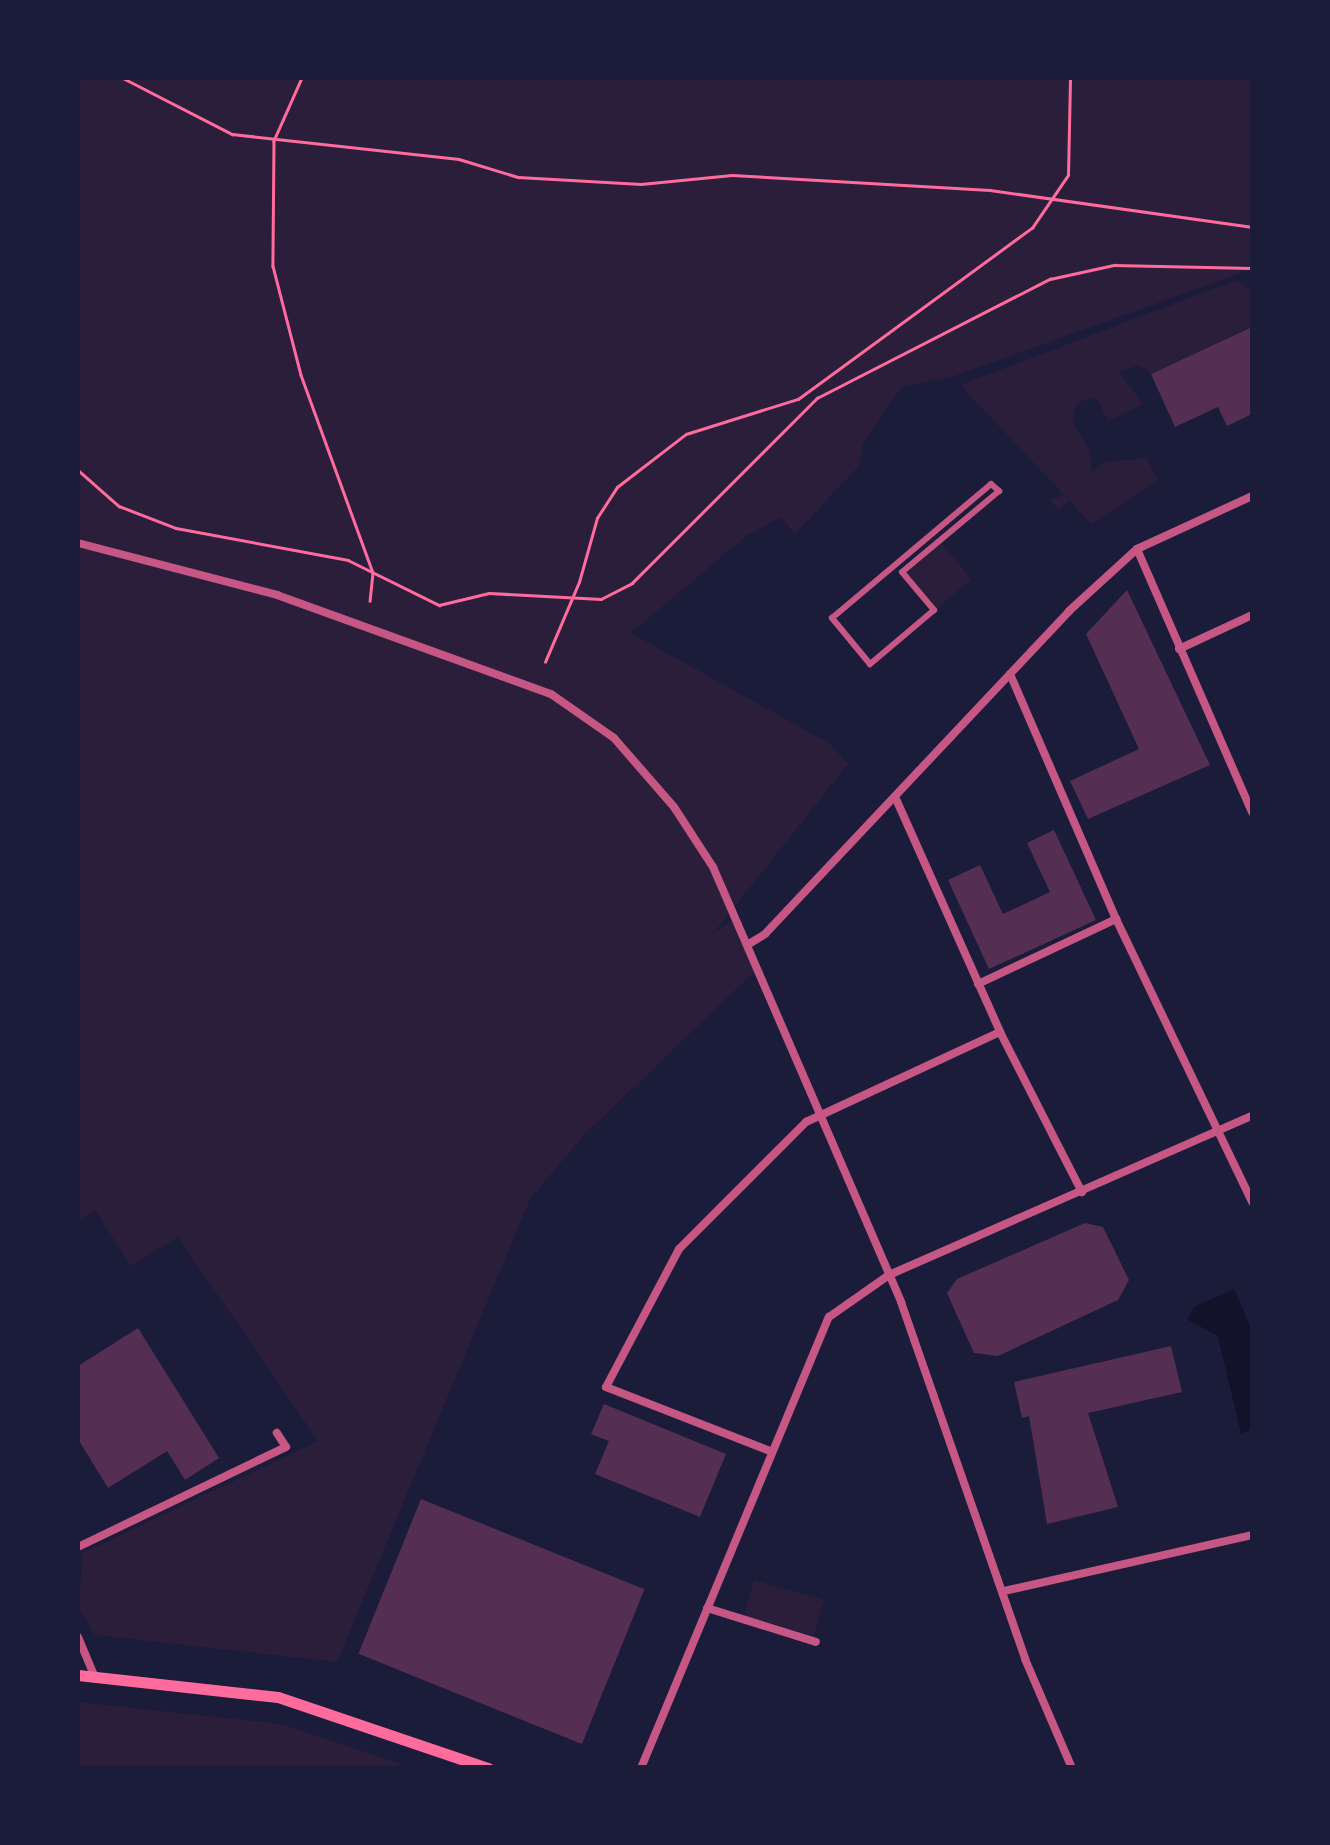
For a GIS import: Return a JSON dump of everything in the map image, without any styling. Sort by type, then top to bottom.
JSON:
[{"type":"main road","points":[[78,1675],[278,1698],[488,1768]]},
{"type":"street","points":[[991,484],[999,491],[902,572],[934,610],[870,664],[832,618],[991,484]]},
{"type":"street","points":[[748,945],[896,799],[1010,674],[1137,549],[1252,496]]},
{"type":"street","points":[[78,542],[277,595],[551,694],[614,738],[674,807],[713,867],[890,1275],[1072,1768]]},
{"type":"street","points":[[1137,549],[1252,812]]},
{"type":"street","points":[[1179,649],[1252,615]]},
{"type":"street","points":[[1010,674],[1116,920],[1252,1202]]},
{"type":"street","points":[[896,799],[1000,1032],[1082,1192]]},
{"type":"street","points":[[978,984],[1116,920]]},
{"type":"street","points":[[770,1450],[606,1387],[679,1249],[712,1210],[821,1115],[1000,1032]]},
{"type":"street","points":[[641,1768],[819,1332],[844,1304],[890,1275],[1252,1116]]},
{"type":"street","points":[[78,1547],[286,1447],[277,1433]]},
{"type":"street","points":[[1004,1592],[1252,1535]]},
{"type":"street","points":[[707,1608],[816,1642]]},
{"type":"street","points":[[78,1637],[94,1675]]},
{"type":"path","points":[[123,78],[208,124],[274,141],[459,160],[518,177],[641,184],[732,175],[1054,198],[1252,228]]},
{"type":"path","points":[[302,78],[274,141],[273,266],[302,376],[372,573],[370,601]]},
{"type":"path","points":[[546,662],[574,596],[597,518],[617,486],[686,434],[798,399],[1032,228],[1054,198],[1073,152],[1070,78]]},
{"type":"path","points":[[78,470],[119,506],[176,528],[348,560],[439,604],[489,593],[601,599],[632,583],[817,398],[1050,280],[1114,265],[1252,268]]},
{"type":"shaded area","points":[[78,78],[1252,78],[1252,269],[949,378],[902,386],[863,444],[859,466],[795,534],[781,517],[745,537],[631,633],[830,744],[848,764],[712,935],[734,918],[756,970],[585,1134],[530,1199],[337,1662],[95,1635],[78,1607],[83,1553],[318,1441],[178,1237],[131,1266],[95,1210],[78,1221]]},
{"type":"shaded area","points":[[1237,280],[1252,291],[1252,326],[1151,374],[1139,365],[1119,372],[1143,404],[1108,421],[1096,397],[1076,403],[1073,424],[1090,451],[1092,472],[1105,462],[1147,458],[1158,481],[1091,524],[1069,500],[1059,511],[1050,500],[1064,495],[960,385]]},
{"type":"shaded area","points":[[940,541],[971,580],[933,611],[902,572]]},
{"type":"shaded area","points":[[1234,1289],[1252,1330],[1252,1429],[1241,1434],[1218,1336],[1187,1319],[1194,1307]]},
{"type":"shaded area","points":[[754,1580],[824,1600],[814,1636],[744,1616]]},
{"type":"shaded area","points":[[78,1702],[282,1724],[411,1767],[78,1767]]},
{"type":"building","points":[[1252,327],[1252,414],[1227,426],[1218,407],[1175,427],[1151,374]]},
{"type":"building","points":[[1127,590],[1210,765],[1088,819],[1070,781],[1139,749],[1086,634]]},
{"type":"building","points":[[1054,830],[1096,920],[989,969],[948,880],[980,865],[1003,914],[1050,892],[1027,843]]},
{"type":"building","points":[[1085,1223],[1103,1227],[1129,1280],[1118,1300],[998,1356],[974,1353],[947,1293],[957,1279]]},
{"type":"building","points":[[138,1328],[219,1458],[185,1480],[167,1451],[108,1488],[78,1439],[78,1366]]},
{"type":"building","points":[[1171,1346],[1182,1392],[1088,1413],[1118,1507],[1047,1524],[1029,1416],[1022,1418],[1014,1382]]},
{"type":"building","points":[[604,1404],[726,1454],[700,1517],[595,1474],[609,1441],[591,1434]]},
{"type":"building","points":[[421,1499],[644,1589],[582,1744],[358,1654]]}]
